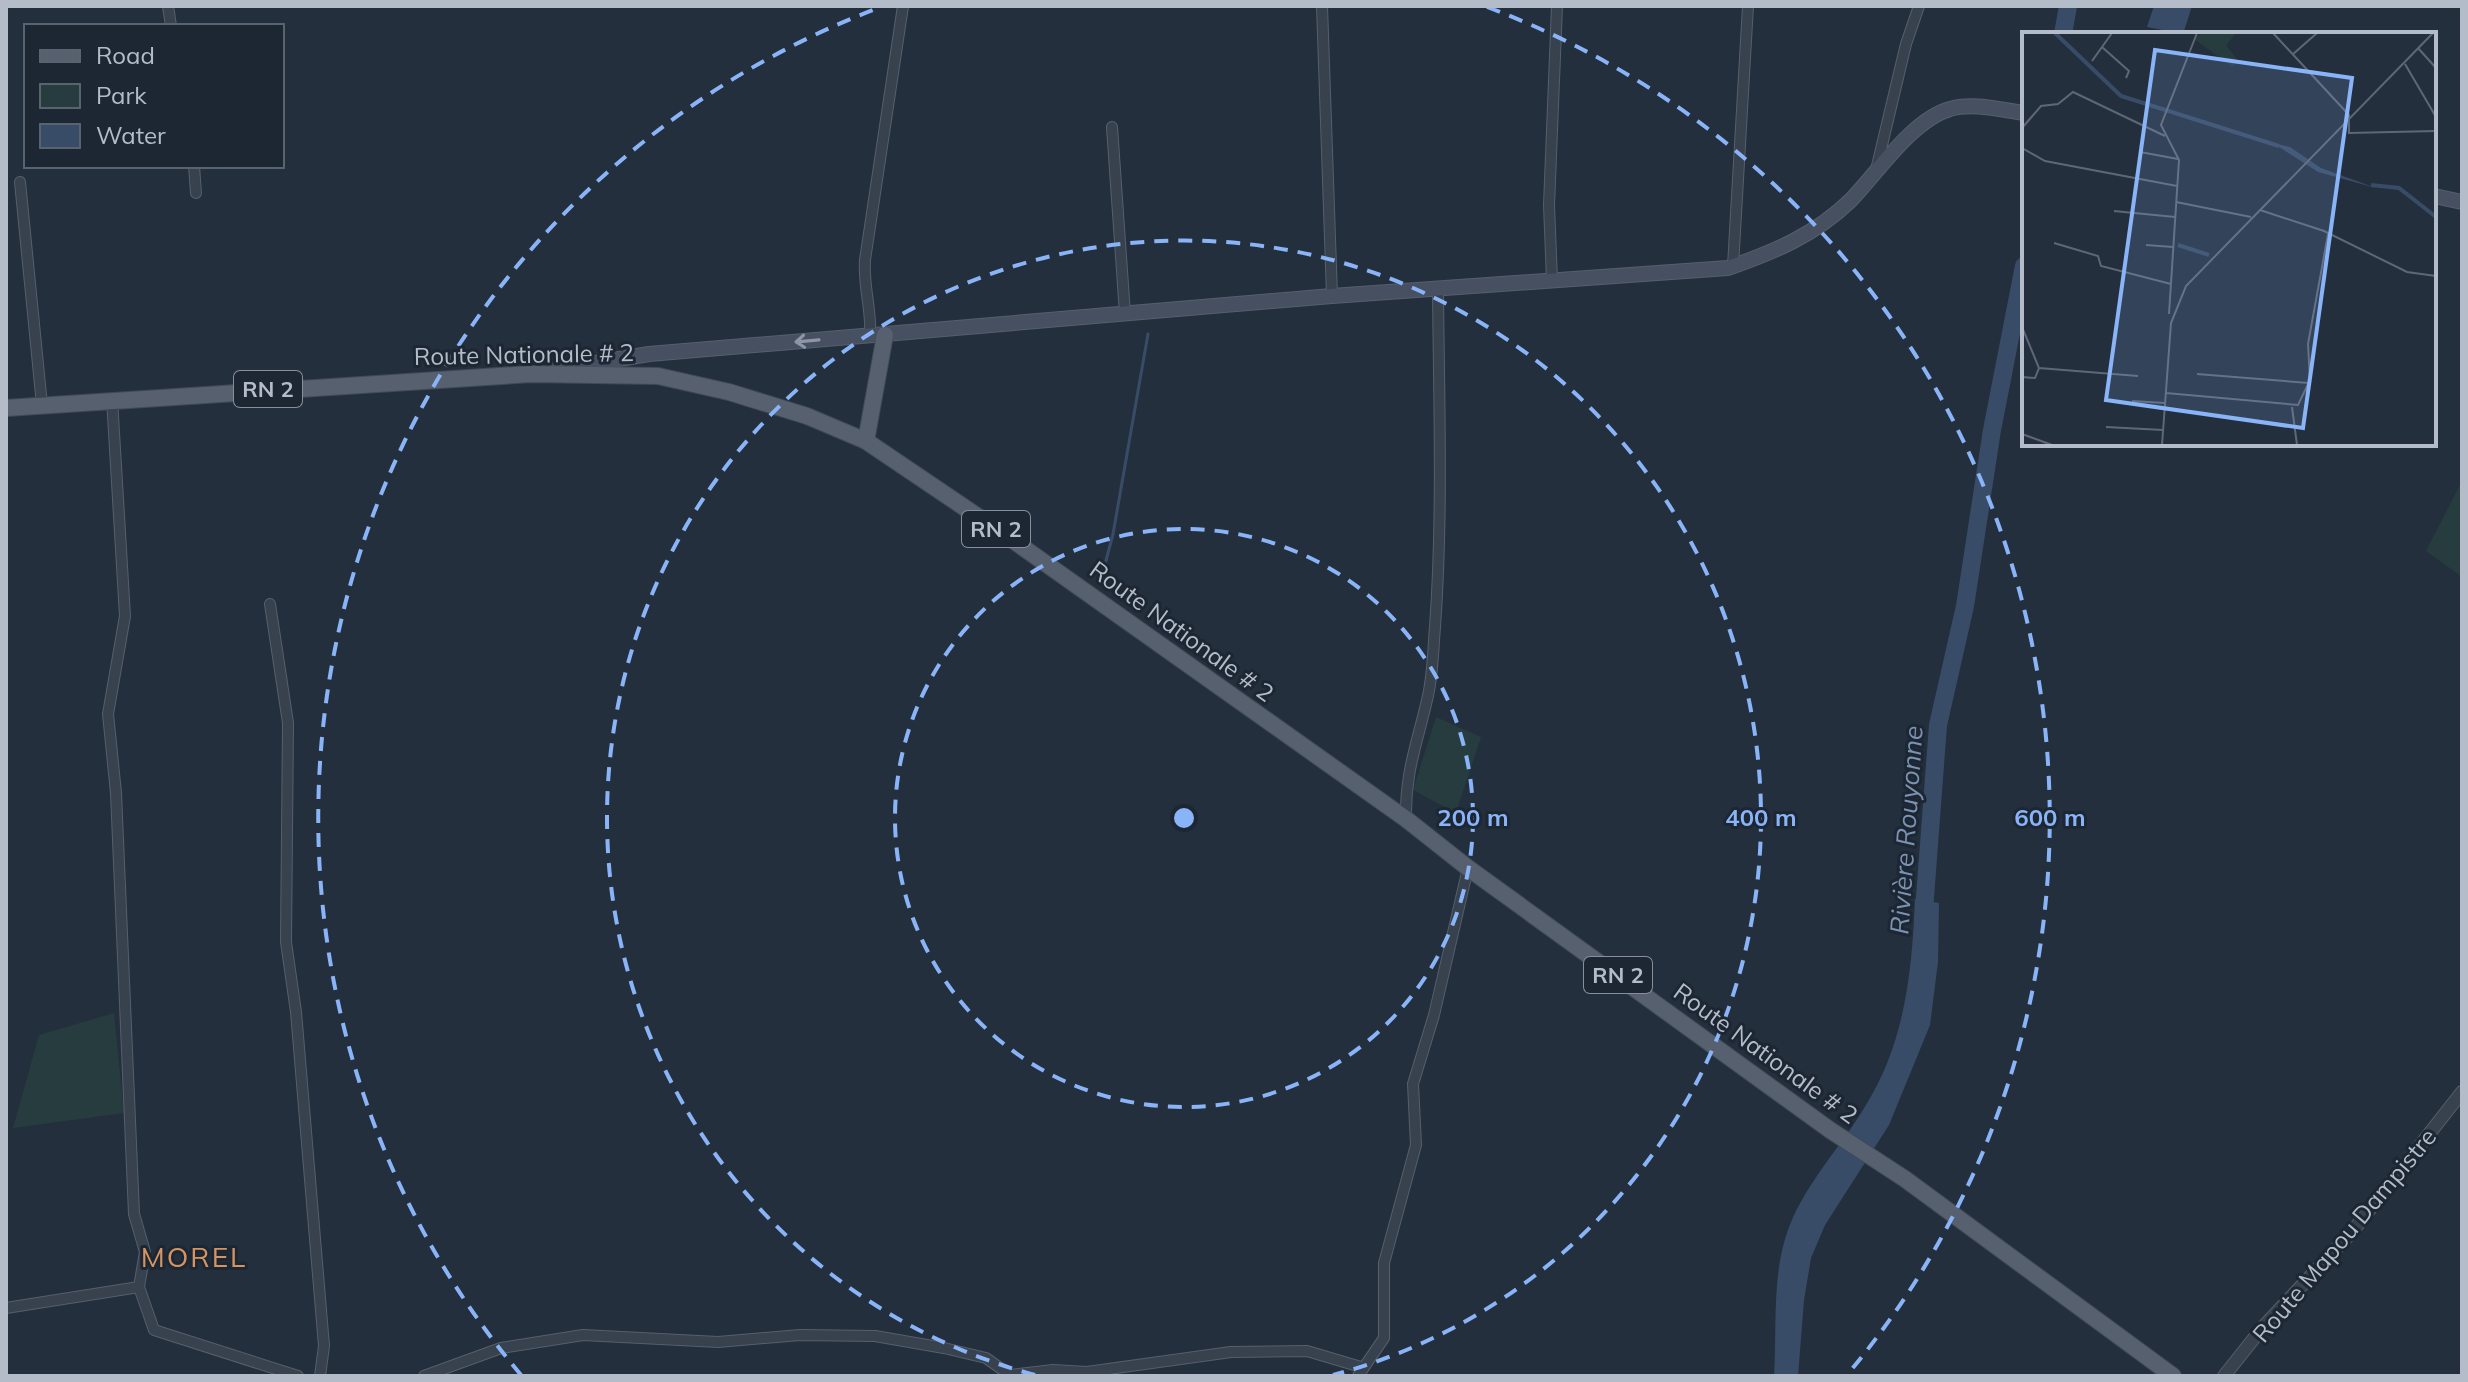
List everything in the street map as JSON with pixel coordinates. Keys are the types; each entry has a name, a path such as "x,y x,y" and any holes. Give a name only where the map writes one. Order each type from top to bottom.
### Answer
{"main road":[{"path":"531,374 649,354 1332,296 1438,291 1733,266 1773,253 1812,233 1850,200 1930,119 1951,108 2022,113"},
{"path":"2436,196 2462,202"},
{"path":"866,441 877,336"},
{"name":"Route Nationale # 2","path":"6,408 531,374 600,373 694,382 807,416 866,441 1026,550 1406,819 1468,868 1830,1130 1905,1179 2173,1376"}],"street":[{"path":"877,336 864,289 865,260 903,6"},
{"path":"1322,6 1332,296"},
{"path":"1552,280 1549,205 1557,6"},
{"path":"1733,266 1748,6"},
{"path":"1877,170 1906,44 1919,6"},
{"path":"1112,127 1125,314"},
{"path":"194,168 196,193"},
{"path":"20,182 42,405"},
{"path":"1406,819 1408,777 1414,740 1428,699 1435,628 1440,515 1438,291"},
{"path":"112,399 125,616 108,714 116,793 134,1214 145,1252 139,1287 154,1330 298,1376"},
{"path":"270,604 288,723 286,942 297,1026 324,1346 320,1376"},
{"path":"424,1376 501,1348 583,1335 718,1342 800,1335 875,1336 986,1358 1010,1375 1053,1370 1087,1372 1231,1352 1307,1351 1360,1372 1384,1338 1384,1263 1416,1145 1413,1084 1434,1015 1468,868"},
{"name":"Route Mapou Dampistre","path":"2224,1376 2263,1327 2352,1232 2462,1092"},
{"path":"6,1308 139,1287"}],"green space":[{"path":"2462,481 2462,577 2426,551"},
{"path":"1436,717 1481,737 1456,813 1413,790"},
{"path":"114,1013 124,1113 13,1128 39,1035"}],"water":[{"path":"2154,6 2192,6 2184,32 2147,27"},
{"path":"1915,899 1939,903 1938,962 1930,1025 1889,1125 1825,1225 1811,1258 1798,1376 1774,1376 1777,1287 1786,1236 1811,1184 1866,1105 1890,1056 1904,1006 1912,953"}],"waterway":[{"name":"Rivière Rouyonne","path":"2063,32 2068,6"},
{"name":"Rivière Rouyonne","path":"1923,924 1938,725 1965,606 1992,430 2022,276"},
{"path":"1103,572 1113,534 1148,334"}],"district":[{"name":"MOREL","path":"194,1256"}]}
